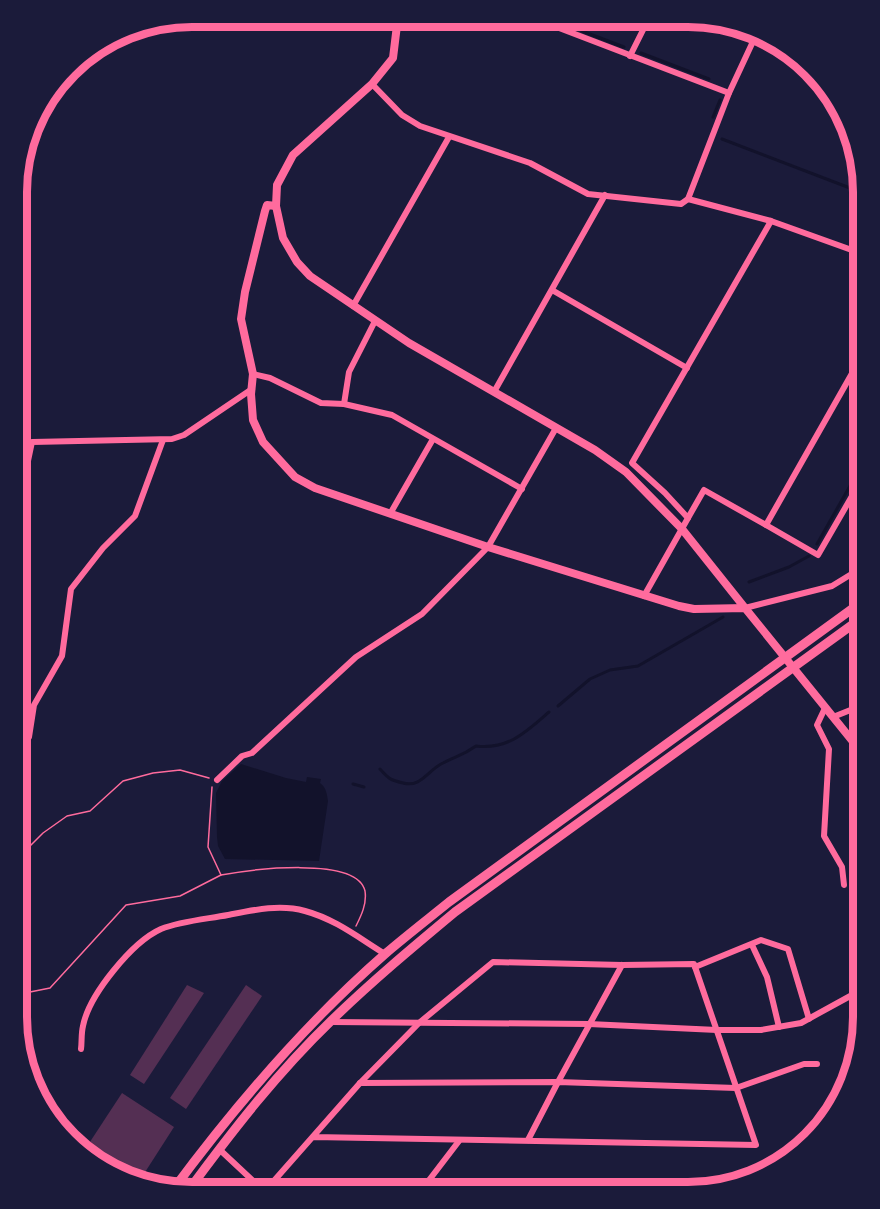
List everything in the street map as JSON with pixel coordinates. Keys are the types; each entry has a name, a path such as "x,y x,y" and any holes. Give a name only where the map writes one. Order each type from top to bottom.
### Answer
{"main road":[{"path":"179,1181 217,1131 272,1067 317,1018 386,954 449,902 853,608"},
{"path":"195,1182 275,1080 390,966 455,912 853,624"}],"street":[{"path":"397,27 393,58 372,84 293,155 277,185 276,207 283,238 297,262 310,276 375,321 595,450 626,472 682,529 853,742"},
{"path":"556,27 729,93"},
{"path":"630,56 644,27"},
{"path":"372,84 402,115 420,126 530,164 588,194 681,204 688,199 729,93 753,41"},
{"path":"353,306 449,136"},
{"path":"494,392 605,195"},
{"path":"688,199 771,221 853,250"},
{"path":"276,207 267,206 244,292 242,319 253,374 253,420 262,442 295,477 315,488 488,547 644,596 694,609 745,608 832,586 853,573"},
{"path":"688,518 633,464 771,221"},
{"path":"552,290 687,368"},
{"path":"344,404 349,372 375,321"},
{"path":"766,525 853,372"},
{"path":"253,374 270,378 314,401 344,404 392,415 522,489"},
{"path":"27,466 32,442 163,440 184,435 252,389"},
{"path":"217,780 242,756 252,753 356,657 422,614 488,547 556,428"},
{"path":"390,513 434,439"},
{"path":"27,739 34,705 62,656 71,589 104,548 135,516 163,440"},
{"path":"644,596 704,490 818,555 853,494"},
{"path":"825,708 817,725 829,749 824,836 842,867 844,885"},
{"path":"833,717 853,709"},
{"path":"849,737 853,736"},
{"path":"81,1049 83,1025 105,983 133,949 161,929 250,911 280,908 303,910 328,919 386,954"},
{"path":"695,967 761,940 788,949 809,1019"},
{"path":"752,945 767,977 779,1027"},
{"path":"273,1182 360,1083 419,1023 493,962 694,964 756,1145 313,1137"},
{"path":"528,1140 622,964"},
{"path":"331,1022 590,1024 761,1030 801,1023 853,995"},
{"path":"360,1083 558,1082 736,1088 804,1064 817,1064"},
{"path":"428,1182 459,1141"},
{"path":"219,1149 255,1182"}],"path":[{"path":"27,852 43,833 67,816 90,811 123,781 153,773 180,770 217,780 212,788 208,847 221,875"},
{"path":"27,993 50,988 126,905 180,896 221,875 252,869 332,869 345,873 361,884 364,891 364,910 353,933"}],"shaded area":[{"path":"241,764 306,782 307,777 321,779 320,783 327,793 328,801 319,861 225,859 218,846 216,793 222,781"}],"building":[{"path":"187,985 204,993 144,1084 130,1075"},
{"path":"246,985 262,996 186,1109 170,1098"},
{"path":"42,1085 49,1090 47,1094"},
{"path":"122,1093 174,1127 144,1174 110,1160 88,1145"}],"waterway":[{"path":"582,31 624,47"},
{"path":"641,53 709,79"},
{"path":"713,117 720,100"},
{"path":"722,139 853,189"},
{"path":"817,544 853,481"},
{"path":"749,582 789,567 809,556"},
{"path":"558,706 590,679 610,670 638,666 723,617"},
{"path":"380,769 392,780 415,783 438,766 476,746 498,745 516,738 549,712"},
{"path":"353,784 364,787"}]}
